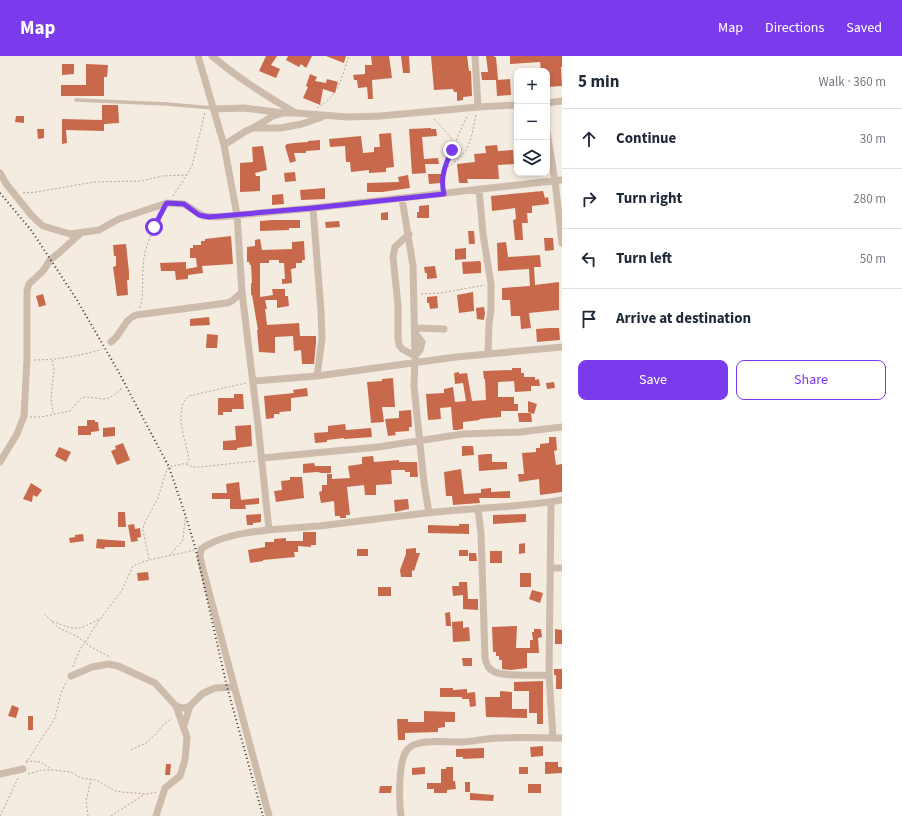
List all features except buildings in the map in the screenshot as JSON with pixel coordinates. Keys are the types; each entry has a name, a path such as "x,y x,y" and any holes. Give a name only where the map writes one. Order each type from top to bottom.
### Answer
{"street":[{"path":"198,56 210,108 224,145 237,214 242,292 269,530"},
{"path":"212,56 246,82 296,113"},
{"path":"474,56 475,107"},
{"path":"550,103 562,102"},
{"path":"210,108 244,108 324,116 380,116 475,107 514,105"},
{"path":"224,145 273,116 284,113"},
{"path":"253,128 280,128 302,124 324,116"},
{"path":"549,140 558,180 562,243"},
{"path":"0,173 6,185 32,216 43,226 70,234 99,230 119,219 166,204 184,204 203,216 218,217 444,194 558,180"},
{"path":"479,190 490,284 491,310 488,354"},
{"path":"402,198 413,266 415,331 414,386 424,483 429,513"},
{"path":"313,208 322,339 317,376"},
{"path":"0,462 17,434 24,416 27,360 27,290 29,284 43,271 50,260 81,233"},
{"path":"409,234 395,247 393,257 398,305 399,345 415,360"},
{"path":"111,342 118,336 128,319 139,314 227,303 232,301 242,292"},
{"path":"415,331 444,329"},
{"path":"253,381 317,376 415,360 562,348"},
{"path":"262,459 378,447 463,434 520,432 562,427"},
{"path":"269,816 202,566 200,558 201,549 217,541 269,530 562,500"},
{"path":"551,502 549,675 553,738"},
{"path":"478,508 481,533 485,658 488,666 492,671 500,674 549,675"},
{"path":"550,568 562,568"},
{"path":"71,676 92,667 109,664 118,666 127,669 155,684 178,709 187,736 183,768 180,776 164,788 156,816"},
{"path":"184,725 190,706 202,694 215,688 234,687"},
{"path":"178,709 190,706"},
{"path":"401,816 399,804 402,767 407,750 415,744 432,742 464,742 502,738 562,738"},
{"path":"0,774 24,772"}],"lane":[{"path":"76,100 210,108"}],"path":[{"path":"307,114 334,95 349,56"},
{"path":"444,194 442,184 444,170 459,130 475,107"},
{"path":"444,170 458,160 467,150 472,136 475,107"},
{"path":"139,314 142,299 143,264 146,246 166,204 188,175 210,108"},
{"path":"433,118 448,133 455,144"},
{"path":"12,192 37,192 94,182 142,181 162,176 188,175"},
{"path":"414,294 441,293 490,284"},
{"path":"27,360 52,359 89,353 102,349"},
{"path":"52,359 54,369 51,398 53,414"},
{"path":"185,464 189,460 183,438 182,408 186,399 199,393 253,381"},
{"path":"24,416 41,417 70,411 79,400 84,398 109,398 120,391 122,386"},
{"path":"149,560 143,530 144,524 158,498 166,469 185,464 193,467 200,467 262,459"},
{"path":"168,556 183,540 185,519"},
{"path":"44,614 59,628 78,636 91,647 113,659"},
{"path":"51,621 74,629 89,625 102,618"},
{"path":"131,750 146,743 178,709"},
{"path":"26,761 40,762 53,770"},
{"path":"24,772 53,770 71,772 81,778 91,780 115,791 130,794 152,793 164,788"},
{"path":"88,816 86,801 91,780"},
{"path":"111,816 145,794"}],"railway":[{"path":"0,193 31,230 77,300 117,369 169,467 196,550 227,687 263,816"}],"route":[{"path":"154,227 167,203 184,204 199,215 218,217 444,194 442,184 443,173 452,150"}]}
